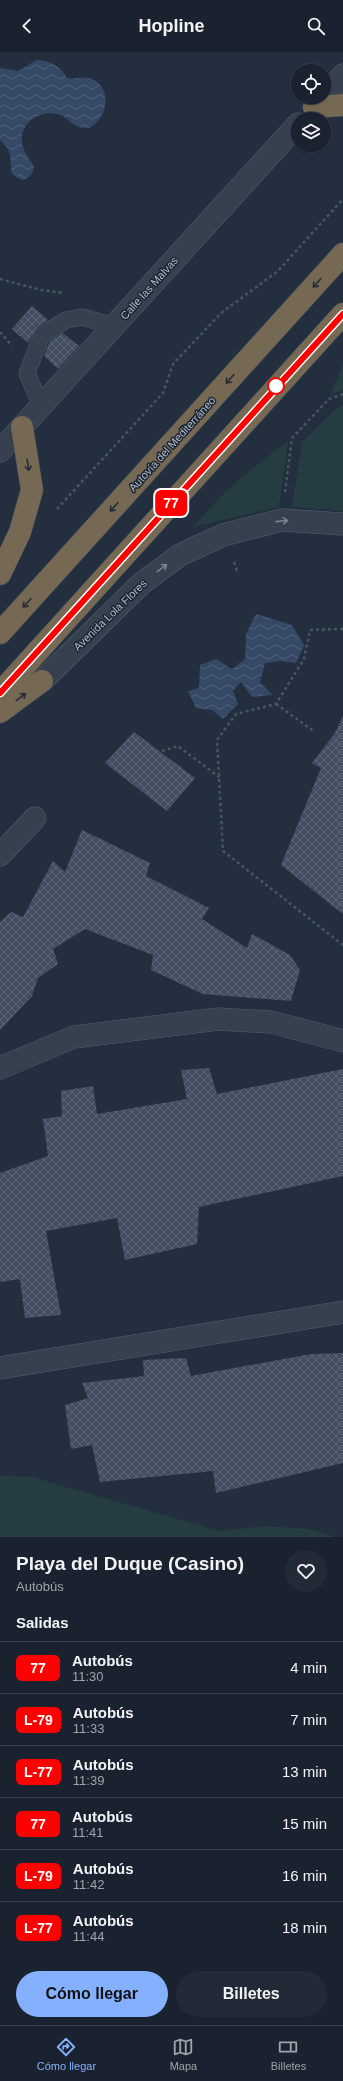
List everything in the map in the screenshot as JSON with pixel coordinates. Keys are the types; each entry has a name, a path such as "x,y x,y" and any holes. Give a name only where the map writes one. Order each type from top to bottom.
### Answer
{"highway":[{"path":"316,105 343,105"},
{"name":"Autovía del Mediterráneo","path":"0,633 343,254"},
{"path":"0,693 343,314"},
{"path":"0,574 20,532 32,490 22,427"},
{"path":"0,712 42,681"}],"street":[{"path":"316,105 343,75"},
{"name":"Calle las Malvas","path":"0,451 291,132"},
{"name":"Avenida Lola Flores","path":"42,681 136,588 180,555 223,535 282,520 343,524"},
{"path":"0,855 35,818"},
{"path":"0,1068 74,1037 218,1019 271,1022 343,1042"},
{"path":"0,1368 343,1312"}],"lane":[{"path":"41,406 27,374 42,335 66,320 82,317 114,326"}],"path":[{"path":"56,510 163,393 173,364 221,313 278,271 343,199"},
{"path":"0,279 41,290 68,294"},
{"path":"282,520 292,438 329,399 343,394"},
{"path":"343,629 310,630 304,659 276,704 236,714 217,740 223,852 343,945"},
{"path":"276,704 315,732"},
{"path":"162,751 178,746 219,778"}],"green space":[{"path":"343,364 343,390 330,395"},
{"path":"343,405 343,511 292,507 302,442 338,407"},
{"path":"288,442 279,507 193,527 237,482"},
{"path":"0,1476 32,1477 220,1531 266,1526 310,1529 336,1537 0,1537"}],"water":[{"path":"37,60 55,65 67,78 89,78 96,81 102,87 106,101 101,116 96,123 89,128 78,127 57,114 44,114 32,119 24,129 22,142 25,152 34,167 30,176 22,180 12,174 9,152 0,140 0,68 18,71"},
{"path":"256,614 292,625 304,645 296,663 280,661 265,663 260,683 273,695 252,697 241,682 233,691 238,704 223,719 212,710 196,708 188,691 199,688 200,665 216,659 232,669 245,659 246,634"}],"building":[{"path":"32,306 48,320 37,327 28,343 12,329"},
{"path":"63,333 79,346 58,369 44,356 50,341"},
{"path":"343,716 343,914 281,865 321,768 312,763 335,733"},
{"path":"134,732 195,778 167,811 105,763"},
{"path":"82,830 150,863 146,876 209,908 202,919 247,948 252,934 290,955 300,970 291,1001 203,994 151,970 153,955 85,929 53,949 58,964 38,978 32,996 0,1030 0,922 11,912 23,917 53,861 65,872"},
{"path":"209,1068 217,1094 343,1069 343,1176 199,1207 197,1244 125,1260 117,1218 46,1231 61,1315 25,1318 20,1279 0,1282 0,1173 48,1156 43,1119 62,1116 61,1091 93,1086 97,1114 187,1099 181,1070"},
{"path":"343,1353 343,1463 216,1493 213,1471 100,1482 92,1445 71,1449 65,1405 88,1398 82,1383 144,1376 143,1360 186,1358 191,1376 311,1354"}],"bus line":[{"name":"77","path":"0,693 273,389 343,314"}]}
